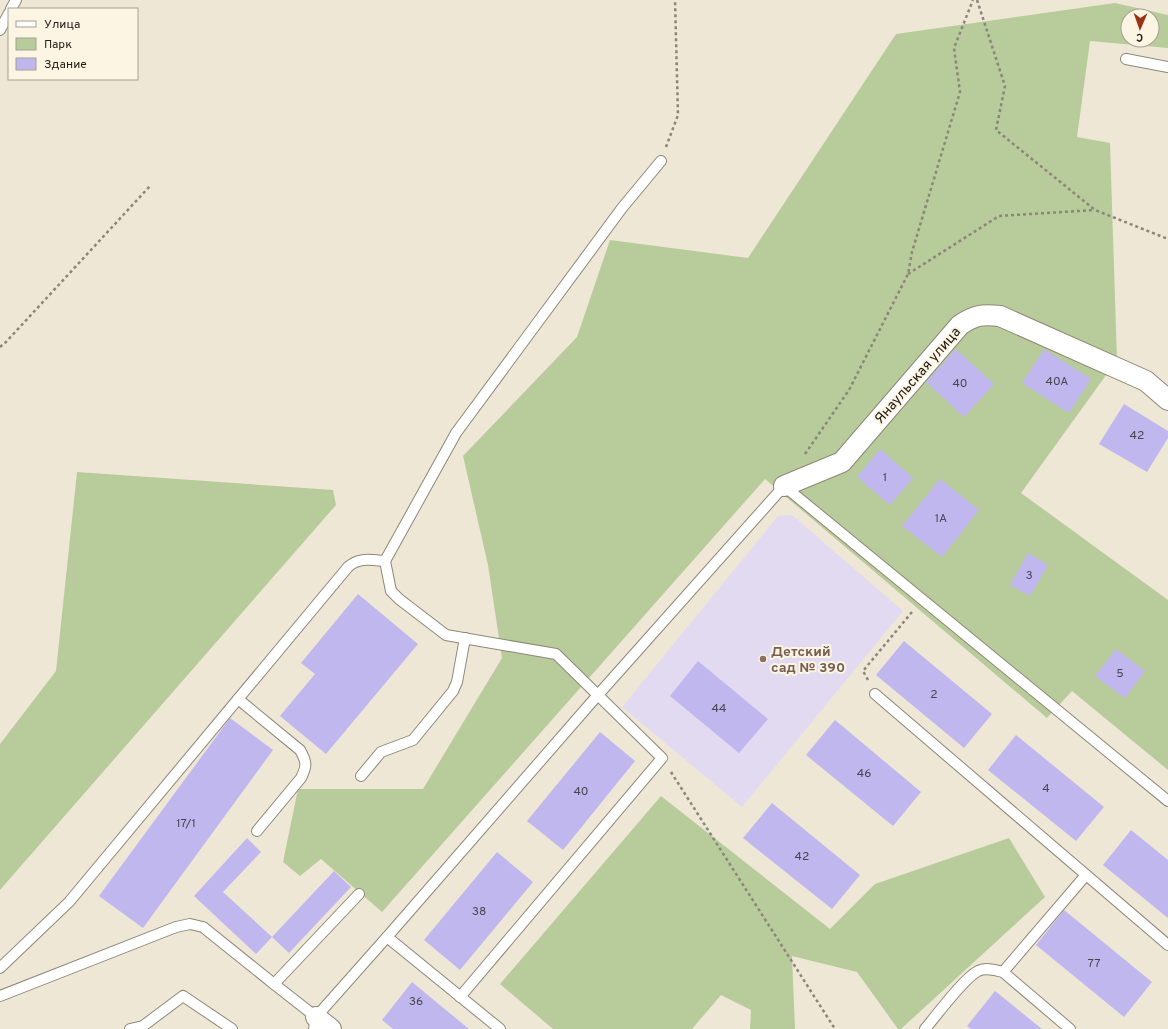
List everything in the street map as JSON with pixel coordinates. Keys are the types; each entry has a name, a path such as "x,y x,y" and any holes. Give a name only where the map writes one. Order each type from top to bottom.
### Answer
{"street":[{"name":"Янаульская улица","path":"784,486 842,462 960,325 970,318 984,314 1000,316 1146,382 1168,400"}],"lane":[{"path":"0,30 8,15"},
{"path":"1126,59 1168,67"},
{"path":"460,997 662,758 597,696 556,654 446,635 399,599 391,590 385,561 456,432 622,208 661,161"},
{"path":"0,996 176,927 190,924 203,927 274,984 320,1025 387,938 597,696 784,486 1168,802"},
{"path":"0,968 69,902 348,567 353,562 360,560 385,561"},
{"path":"361,776 381,752 413,740 453,691 457,682 465,638"},
{"path":"875,694 1168,944"},
{"path":"238,699 300,750 305,759 306,769 301,778 257,831"},
{"path":"1003,972 1086,875"},
{"path":"274,984 360,894"},
{"path":"387,938 500,1029"},
{"path":"929,1027 969,977 979,970 990,969 1003,972 1070,1029"},
{"path":"130,1029 143,1026 183,996 232,1029"}],"path":[{"path":"661,161 678,115 675,0"},
{"path":"784,486 849,390 908,274 912,252 960,92 954,48 973,0"},
{"path":"977,0 1005,86 996,130 1095,210 1168,239"},
{"path":"0,346 6,342 150,186"},
{"path":"908,274 999,216 1095,210"},
{"path":"875,694 863,671 922,599"},
{"path":"662,758 835,1029"}],"shaded area":[{"name":"Детский сад № 390","path":"792,515 903,611 742,807 622,707 778,516"}],"green space":[{"path":"1115,3 1137,8 1120,8 1120,44 1090,41 1077,137 1110,143 1117,360 1021,493 1168,600 1168,770 1072,691 1047,718 765,479 382,912 321,859 300,876 283,862 298,789 423,789 502,658 488,565 463,456 577,337 610,240 748,258 896,34"},
{"path":"1160,13 1168,15 1168,48 1160,47"},
{"path":"77,472 333,490 336,505 0,890 0,744 56,671"},
{"path":"661,796 830,929 875,884 1009,838 1045,897 901,1029 898,1029 857,972 792,956 795,1029 750,1029 751,1010 721,995 692,1029 553,1029 500,984"}],"building":[{"path":"956,349 994,384 964,417 926,382"},
{"path":"1044,349 1091,379 1069,413 1022,383"},
{"path":"1124,404 1168,431 1168,438 1147,472 1099,444"},
{"path":"880,449 913,478 890,505 857,477"},
{"path":"940,479 979,510 942,557 902,526"},
{"path":"1028,553 1048,565 1030,596 1010,585"},
{"path":"358,594 418,644 326,754 280,716 315,674 301,663"},
{"path":"904,641 992,714 964,748 876,675"},
{"path":"1116,649 1145,671 1125,698 1095,676"},
{"path":"698,661 768,719 739,753 670,696"},
{"path":"230,718 273,750 143,928 99,896"},
{"path":"835,720 921,792 893,826 806,755"},
{"path":"600,732 635,761 563,850 527,821"},
{"path":"1016,735 1104,807 1076,841 988,770"},
{"path":"772,803 860,875 832,909 743,838"},
{"path":"1131,830 1168,860 1168,918 1103,865"},
{"path":"247,838 261,852 223,892 272,937 256,954 194,896"},
{"path":"497,852 533,882 460,970 424,940"},
{"path":"334,871 351,887 289,953 272,937"},
{"path":"1064,910 1152,982 1124,1017 1036,945"},
{"path":"412,982 469,1029 393,1029 382,1020"},
{"path":"995,991 1042,1029 971,1029 967,1026"}],"place":[{"name":"Детский сад № 390","path":"763,659"}]}
